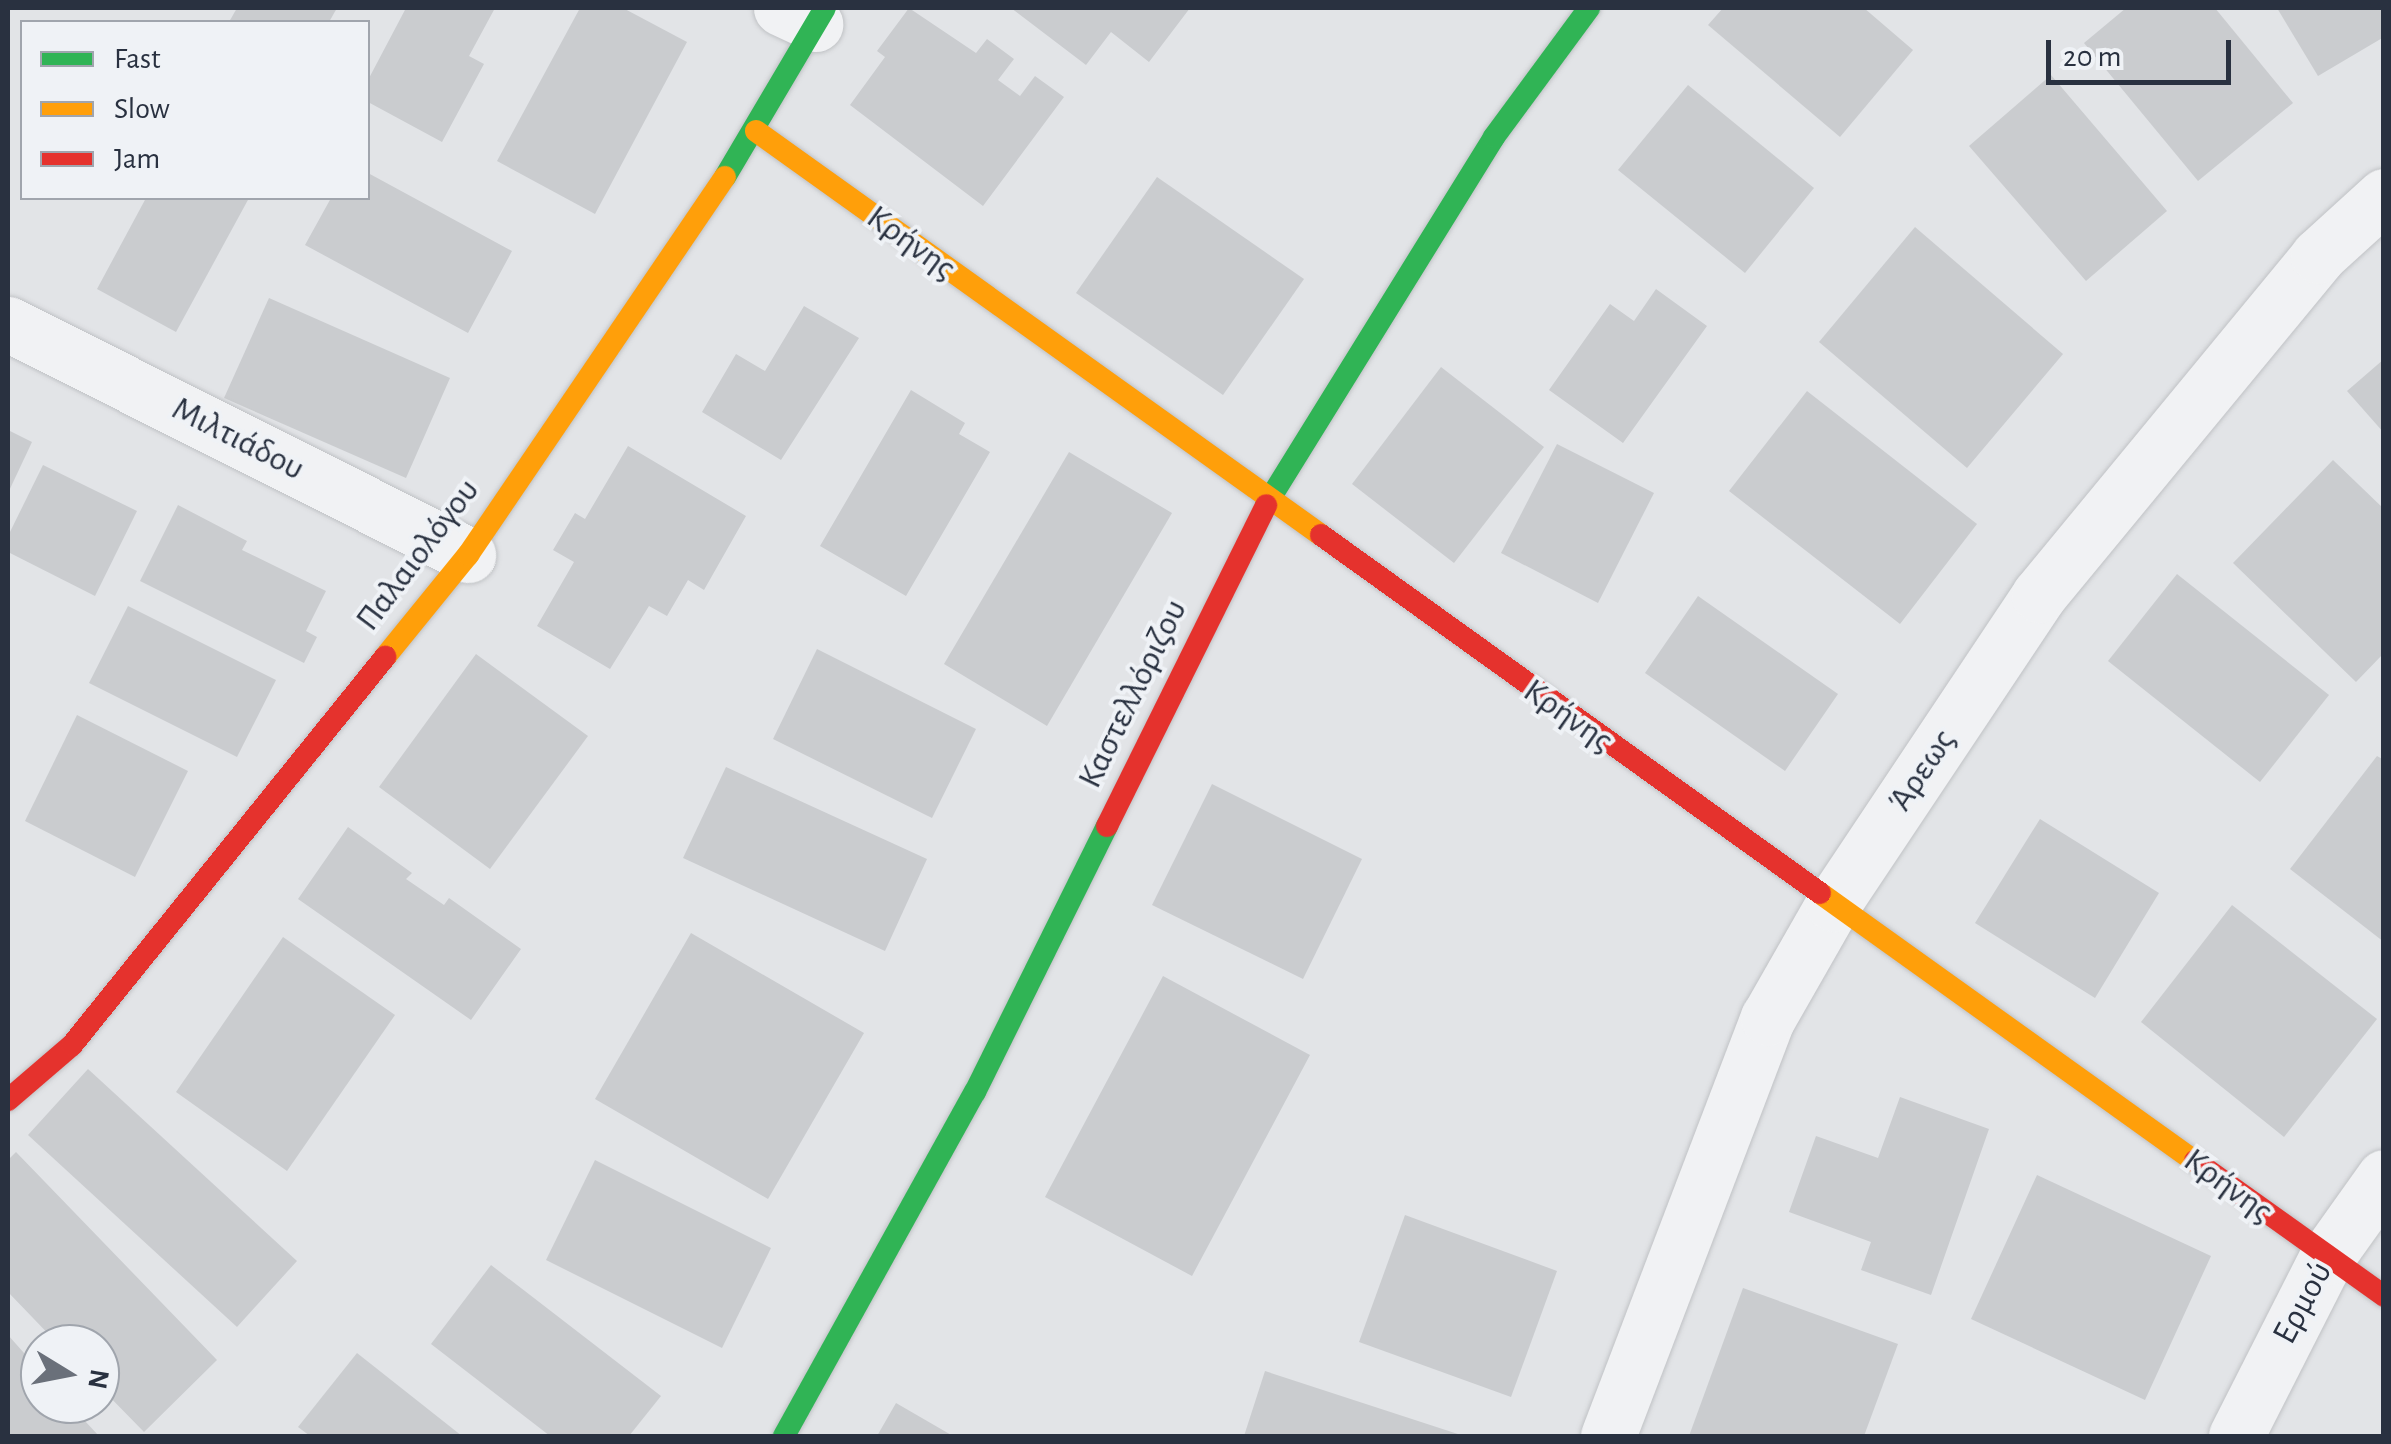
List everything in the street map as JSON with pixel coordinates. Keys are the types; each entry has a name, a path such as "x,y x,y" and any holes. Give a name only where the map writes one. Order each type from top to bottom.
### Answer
{"street":[{"name":"Καστελλόριζου","path":"784,1436 975,1092 1267,502 1494,138 1588,8"},
{"name":"Παλαιολόγου","path":"8,1100 72,1045 468,555 756,131 807,13"},
{"name":"Κρήνης","path":"756,131 1267,502 2384,1296"},
{"name":"Άρεως","path":"1608,1436 1768,1018 1833,904 2040,595 2318,256 2384,196"},
{"name":"Μιλτιάδου","path":"8,324 468,555"},
{"name":"Ερμού","path":"2236,1436 2327,1256 2384,1177"}],"building":[{"path":"237,8 337,8 330,20 230,20"},
{"path":"406,8 495,8 469,56 484,64 442,142 370,103 370,76"},
{"path":"580,8 623,8 687,42 595,214 497,161"},
{"path":"909,8 976,53 987,39 1014,59 998,80 1020,96 1035,76 1064,97 983,206 850,105 885,57 877,51"},
{"path":"1011,8 1190,8 1149,62 1111,32 1086,65"},
{"path":"1723,8 1864,8 1913,50 1840,137 1708,25"},
{"path":"2126,8 2215,8 2293,103 2198,181 2084,43"},
{"path":"2277,8 2384,8 2384,37 2318,76"},
{"path":"2051,75 2167,211 2086,281 1969,146"},
{"path":"1688,85 1814,188 1745,273 1618,170"},
{"path":"370,174 512,251 468,333 305,245 330,200 370,200"},
{"path":"1157,177 1304,279 1223,395 1076,293"},
{"path":"145,200 248,200 176,332 97,289"},
{"path":"1915,227 2063,354 1967,468 1819,342"},
{"path":"1656,289 1707,326 1623,443 1549,390 1610,304 1634,321"},
{"path":"269,298 450,378 406,478 224,398"},
{"path":"804,306 859,338 781,460 702,412 736,354 765,371"},
{"path":"2384,359 2384,433 2347,391"},
{"path":"1441,367 1544,447 1454,563 1352,484"},
{"path":"911,390 965,423 959,434 990,452 906,596 820,546"},
{"path":"1807,391 1977,524 1900,624 1729,491"},
{"path":"8,430 32,442 8,493"},
{"path":"1557,444 1654,493 1598,603 1501,553"},
{"path":"628,446 746,516 704,590 688,580 667,616 649,606 610,669 537,626 574,562 553,550 575,513 585,519"},
{"path":"1069,452 1172,513 1047,726 944,664"},
{"path":"2333,460 2384,509 2384,653 2356,682 2233,563"},
{"path":"43,465 137,511 95,596 8,552 8,536"},
{"path":"178,505 247,541 242,550 326,591 306,631 317,637 304,663 140,581"},
{"path":"2177,574 2329,695 2260,782 2108,661"},
{"path":"1698,596 1838,694 1785,771 1645,673"},
{"path":"128,606 276,680 237,757 89,683"},
{"path":"817,649 976,729 932,818 773,739"},
{"path":"476,654 588,736 490,869 379,787"},
{"path":"77,715 188,771 135,877 25,821"},
{"path":"2377,756 2384,760 2384,942 2290,869"},
{"path":"726,767 927,859 885,951 683,858"},
{"path":"1212,784 1362,859 1303,979 1152,905"},
{"path":"2040,819 2159,893 2095,998 1975,923"},
{"path":"348,827 412,873 406,879 444,905 449,898 521,949 471,1020 298,899"},
{"path":"2232,905 2377,1019 2284,1137 2141,1022"},
{"path":"691,933 864,1033 768,1199 595,1099"},
{"path":"283,937 395,1015 287,1171 176,1092"},
{"path":"1163,976 1310,1055 1192,1276 1045,1197"},
{"path":"88,1069 297,1261 237,1327 28,1135"},
{"path":"1900,1097 1989,1129 1931,1295 1861,1270 1871,1242 1789,1212 1816,1136 1878,1158"},
{"path":"16,1152 217,1360 144,1432 120,1407 120,1324 39,1324 8,1292 8,1160"},
{"path":"595,1160 771,1248 722,1348 546,1260"},
{"path":"2037,1175 2211,1256 2145,1400 1971,1319"},
{"path":"1405,1215 1557,1271 1511,1397 1359,1342"},
{"path":"491,1265 661,1396 629,1436 550,1436 431,1344"},
{"path":"1743,1288 1898,1344 1864,1436 1689,1436"},
{"path":"8,1335 20,1348 20,1424 88,1424 99,1436 8,1436"},
{"path":"357,1353 462,1436 310,1436 298,1427"},
{"path":"1265,1371 1464,1436 1244,1436"},
{"path":"896,1403 953,1436 877,1436"}],"traffic: fast":[{"path":"725,177 825,8"},
{"path":"1266,505 1494,137 1589,8"},
{"path":"784,1436 975,1092 1107,826"}],"traffic: slow":[{"path":"756,131 1321,535"},
{"path":"385,657 468,555 725,177"},
{"path":"1820,893 2195,1161"}],"traffic: jam":[{"path":"1107,826 1266,505"},
{"path":"1321,535 1820,893"},
{"path":"8,1100 72,1045 385,657"},
{"path":"2195,1161 2384,1296"}]}
